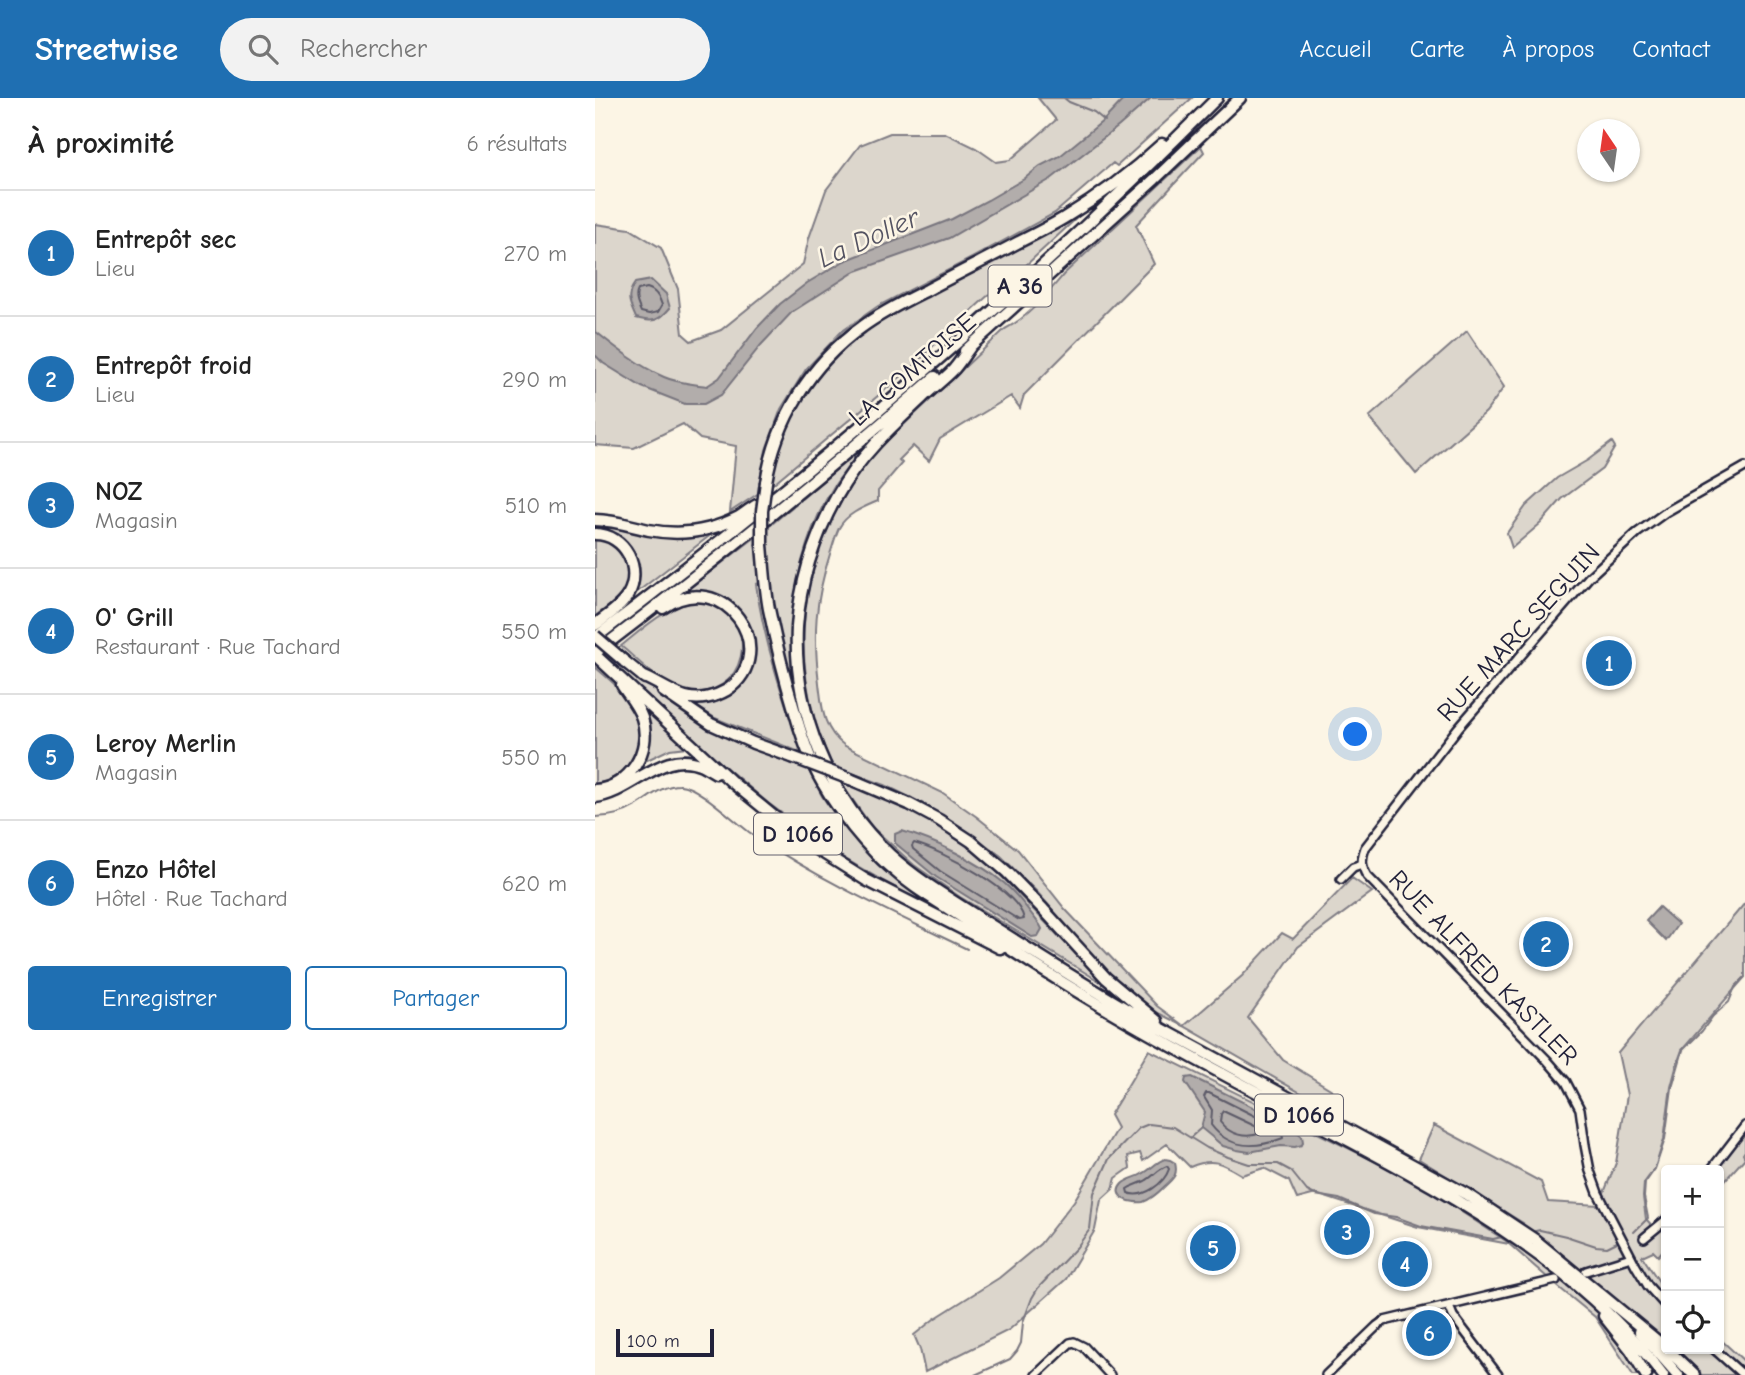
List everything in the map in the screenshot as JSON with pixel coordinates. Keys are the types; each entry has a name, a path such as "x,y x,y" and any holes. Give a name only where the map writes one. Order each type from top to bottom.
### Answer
{"highway":[{"name":"LA COMTOISE","path":"595,637 777,496 954,345 1062,247 1217,98"},
{"name":"LA COMTOISE","path":"595,654 785,504 970,347 1240,98"},
{"path":"1024,959 914,886 883,860 841,813 820,779 801,735 779,658 768,605 762,545 762,511 769,465 776,442 799,393 834,351 861,327 892,308 1064,219 1136,168 1166,140 1181,134"},
{"path":"970,347 956,367 897,422 854,470 822,525 807,570 797,627 797,661 810,725 822,760 839,790 862,825 890,855 919,879 1010,937 1109,999 1177,1036"},
{"path":"595,520 619,522 675,534 699,531 741,516 755,505 777,496"},
{"path":"595,534 605,534 618,542 627,551 633,565 630,592 623,603 595,625"},
{"path":"642,676 684,697 707,698 733,685 743,671 749,653 743,624 731,608 714,599 686,598 670,604 656,614 645,615"},
{"name":"D 1066","path":"595,637 679,704 711,724 909,804 971,841 1007,872 1106,978 1177,1036 1467,1194 1535,1240 1603,1294 1678,1375"},
{"name":"D 1066","path":"595,654 733,783 820,851 866,880 1024,959 1171,1047 1475,1210 1551,1265 1600,1307 1623,1328 1663,1375"},
{"path":"595,790 613,786 628,775 638,762 644,744 645,733 637,707 613,672"},
{"path":"595,797 615,793 663,765 683,760 700,764 733,783"},
{"path":"1603,1294 1661,1343"},
{"path":"1600,1307 1646,1375"},
{"path":"1673,1354 1693,1375"}],"street":[{"name":"RUE MARC SEGUIN","path":"1362,864 1365,848 1458,728 1589,576 1637,533 1666,512 1745,467"},
{"path":"1341,879 1353,867 1362,864"},
{"name":"RUE ALFRED KASTLER","path":"1362,864 1367,876 1566,1082 1580,1109 1590,1171 1598,1192 1631,1257 1648,1286 1661,1300"},
{"path":"1715,1165 1745,1126"},
{"path":"1644,1238 1661,1224"},
{"path":"1586,1271 1631,1257"},
{"path":"1326,1375 1384,1321 1556,1280"},
{"path":"1450,1306 1453,1315 1498,1375"},
{"path":"1036,1375 1074,1342 1084,1348 1110,1375"},
{"path":"1720,1354 1743,1372"}],"shaded area":[{"path":"1038,98 1192,98 1117,166 1113,163 1055,213 878,306 841,332 806,369 781,409 766,450 759,493 730,512 736,446 700,439 683,424 634,448 595,445 595,224 630,229 661,248 678,289 683,334 691,341 721,330 803,264 826,190 860,145 890,133 945,133 976,148 996,162 1010,160 1056,120"},
{"path":"1201,146 1204,152 1136,225 1154,264 1024,395 1020,408 1011,396 940,439 929,461 913,446 899,460 902,463 878,491 878,501 842,523 821,587 816,633 823,710 828,726 838,740 845,746 943,793 1018,850 1065,909 1157,1006 1184,1026 1156,1012 1115,979 1037,892 1001,856 978,839 926,805 885,785 832,766 815,721 807,684 804,647 805,612 821,545 835,513 876,451 1005,329 1030,312 1064,274"},
{"path":"1079,213 1080,215 996,293 993,291 916,364 769,487 775,461 793,411 807,388 847,345 922,298 1011,254"},
{"path":"1467,331 1504,387 1486,412 1416,474 1369,417"},
{"path":"1612,442 1615,447 1602,469 1562,499 1541,523 1512,548 1507,533 1526,506 1557,478"},
{"path":"863,447 824,503 802,560 793,621 794,660 801,716 777,624 769,576 766,529"},
{"path":"595,523 652,535 683,538 717,530 631,597 640,576 637,558 627,543 612,533 595,529"},
{"path":"757,536 760,583 756,584 764,627 781,691 802,753 715,718 687,700 716,699 733,691 750,667 753,652 748,623 729,601 712,594 682,594"},
{"path":"595,537 617,545 625,557 628,577 621,595 595,616"},
{"path":"701,601 722,609 735,622 741,639 741,656 734,672 722,685 705,692 674,687 621,646 668,611"},
{"path":"618,661 684,713 807,767 822,796 842,825 878,865 931,907 837,854 768,803 703,748 613,664"},
{"path":"595,667 629,701 638,719 639,732 634,756 627,766 608,781 595,784"},
{"path":"640,702 687,747 670,749 645,761 649,731"},
{"path":"838,779 906,807 946,829 985,859 1104,984 960,897 914,865 872,827"},
{"path":"1352,878 1372,892 1298,947 1248,1018 1283,1060 1332,1090 1327,1108 1184,1026 1242,976 1282,933 1293,939"},
{"path":"1745,903 1745,977 1682,1050 1671,1087 1664,1139 1655,1168 1644,1183 1646,1219 1657,1231 1661,1227 1661,1253 1658,1256 1653,1251 1642,1256 1661,1284 1661,1354 1724,1354 1724,1343 1745,1362 1745,1375 1633,1375 1595,1317 1509,1244 1418,1227 1316,1194 1297,1199 1289,1181 1264,1168 1242,1175 1229,1167 1211,1162 1190,1167 1167,1144 1143,1161 1140,1153 1128,1156 1130,1168 1116,1178 1113,1189 1101,1200 1095,1230 1066,1279 1009,1330 925,1372 914,1335 934,1319 999,1278 1040,1244 1074,1201 1117,1128 1110,1115 1149,1050 1411,1179 1509,1243 1523,1223 1419,1159 1434,1125 1541,1182 1548,1202 1599,1205 1616,1163 1627,1095 1618,1053"},
{"path":"1745,1131 1745,1158 1724,1181 1724,1165 1719,1165"}],"water":[{"name":"La Doller","path":"1125,98 1151,98 1051,179 949,238 856,271 792,312 761,345 721,395 704,404 685,404 642,387 603,363 595,355 595,331 655,373 674,381 707,386 719,378 757,328 780,304 807,283 844,261 952,219 988,200 1060,156 1104,120"},
{"path":"651,280 666,294 670,308 655,320 636,318 630,304 630,292 635,283"},
{"path":"902,831 956,852 1004,883 1040,925 1042,929 1038,936 1032,937 936,877 895,843 895,834"},
{"path":"1659,907 1678,924 1666,941 1646,921"},
{"path":"1192,1077 1296,1131 1302,1136 1302,1145 1249,1152 1223,1146 1201,1128 1205,1112 1185,1082 1186,1078"},
{"path":"1165,1159 1175,1163 1176,1173 1155,1195 1143,1202 1128,1201 1120,1196 1119,1189 1124,1182"}],"waterway":[{"path":"1064,98 1094,112 1105,121"},
{"path":"595,817 626,811 667,787 686,786 705,797 749,832 801,865 855,895 967,949"},
{"path":"1634,1232 1648,1218 1644,1197 1645,1183 1655,1169 1665,1139 1672,1088 1683,1050 1729,1002 1735,987 1745,977"},
{"path":"975,1375 1010,1359 1017,1351 1021,1343 1023,1322 1032,1298 1090,1229 1094,1193 1109,1159 1139,1128 1149,1124 1173,1127 1207,1148 1249,1164 1278,1164 1291,1171 1307,1191 1339,1199 1374,1214 1493,1239 1502,1237"},
{"path":"1191,1137 1201,1128"},
{"path":"1531,1232 1540,1230 1596,1246 1607,1247 1617,1242"}],"place":[{"name":"Entrepôt sec","path":"1609,663"},
{"name":"Entrepôt froid","path":"1546,944"},
{"name":"NOZ","path":"1347,1232"},
{"name":"Leroy Merlin","path":"1213,1248"},
{"name":"O' Grill","path":"1405,1264"},
{"name":"Enzo Hôtel","path":"1429,1333"}]}
